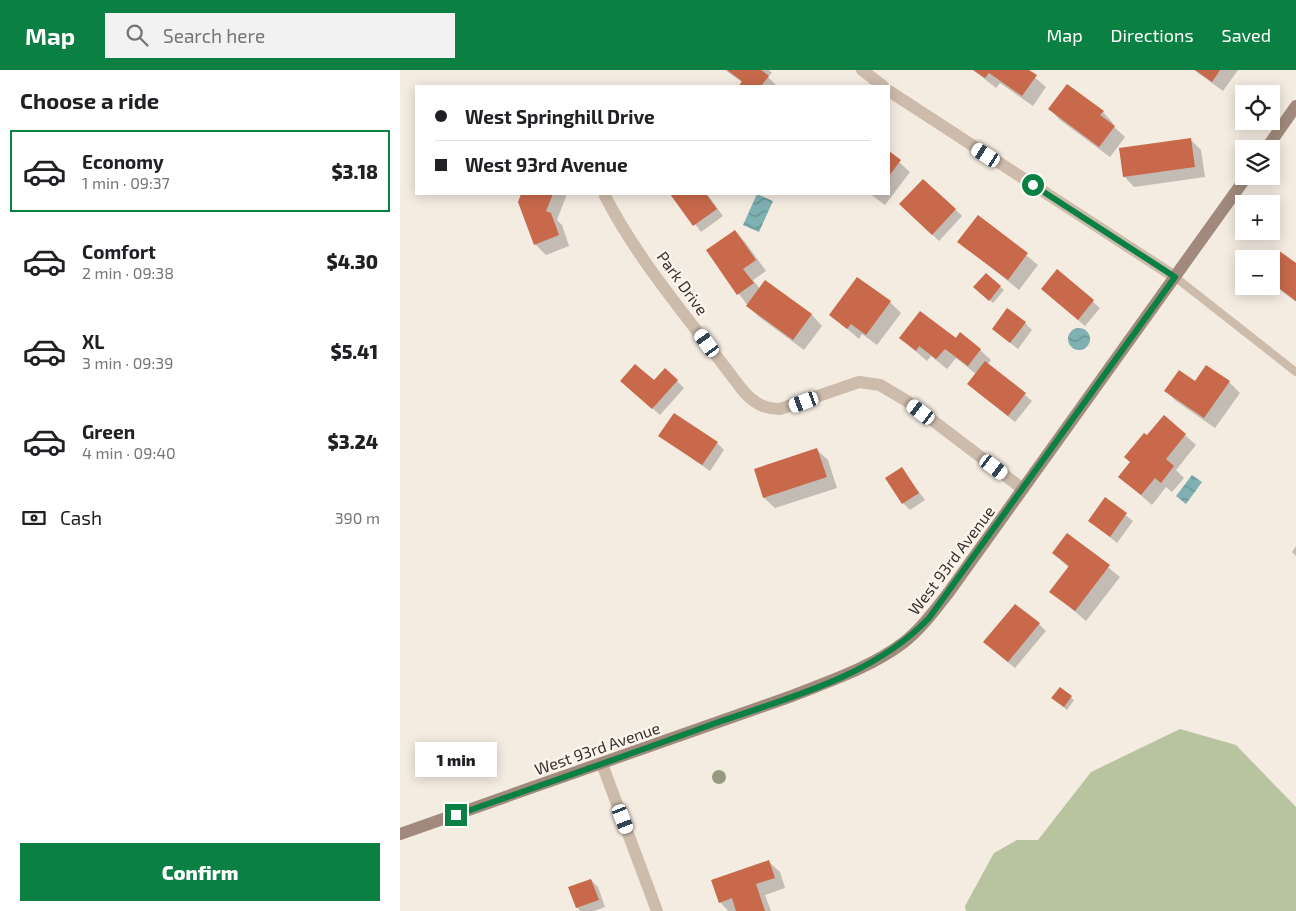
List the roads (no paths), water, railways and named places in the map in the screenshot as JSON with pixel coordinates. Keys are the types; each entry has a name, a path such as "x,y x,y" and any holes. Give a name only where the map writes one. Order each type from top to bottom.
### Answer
{"street":[{"path":"862,70 882,85"},
{"path":"890,91 1175,277"},
{"path":"1272,140 1296,106"},
{"name":"West 93rd Avenue","path":"400,834 792,696 849,673 887,654 904,643 929,618 1024,489 1240,185"},
{"name":"Park Drive","path":"605,196 618,222 740,387 754,402 772,409 780,408 859,382 880,385 907,401 1024,489"},
{"path":"602,764 657,911"}],"lane":[{"path":"1175,277 1296,372"}],"water":[{"path":"757,195 773,201 759,232 743,225"},
{"path":"1079,328 1087,331 1090,339 1087,347 1079,350 1071,347 1068,339 1071,331"},
{"path":"1192,475 1202,482 1186,504 1176,496"}]}
